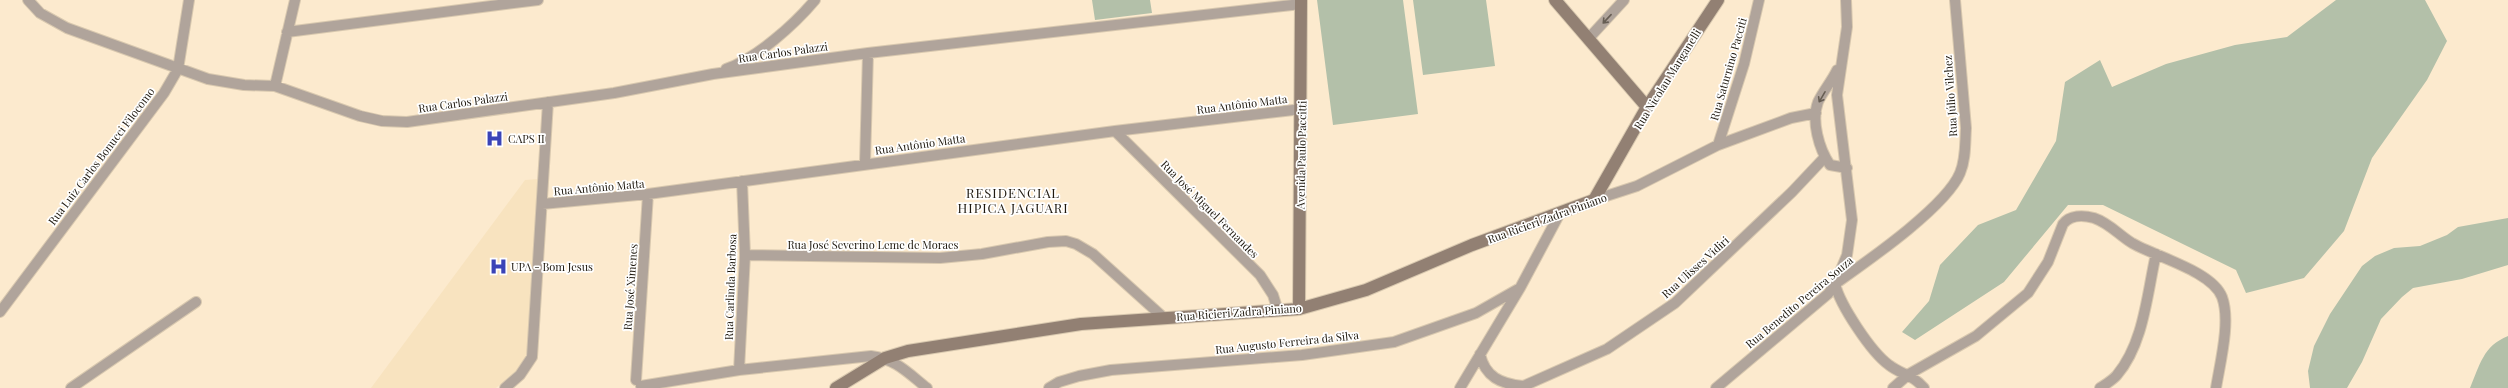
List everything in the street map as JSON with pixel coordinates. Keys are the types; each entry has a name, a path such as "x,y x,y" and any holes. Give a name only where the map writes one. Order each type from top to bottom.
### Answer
{"street":[{"name":"Rua Carlos Palazzi","path":"28,0 40,13 67,28 208,79 230,83 275,86 353,114 382,121 407,122 614,93 713,74 868,53 1301,2"},
{"name":"Rua Luiz Carlos Bonucci Filocomo","path":"0,312 164,93 178,69 190,0"},
{"path":"275,86 295,0"},
{"path":"287,32 538,0"},
{"path":"713,74 734,66 776,38 815,0"},
{"path":"1555,0 1647,107"},
{"path":"1589,38 1624,0"},
{"name":"Rua Nicolau Manganelli","path":"1594,200 1647,107 1718,0"},
{"name":"Rua Saturnino Pacciti","path":"1718,145 1744,64 1759,0"},
{"path":"1846,0 1847,27 1837,95 1847,168 1852,220 1846,255 1835,284 1846,311 1880,356 1888,364 1909,374 1924,388"},
{"name":"Rua Júlio Vilchez","path":"1951,187 1959,174 1965,149 1956,0"},
{"name":"Avenida Paulo Paccitti","path":"1299,309 1302,109 1301,2"},
{"path":"866,164 868,53"},
{"path":"1841,63 1831,83 1820,99 1816,113 1820,146 1825,157 1835,167 1847,168"},
{"path":"1831,83 1837,95"},
{"path":"505,388 520,375 532,357 548,102"},
{"name":"Rua Antônio Matta","path":"542,204 648,194 1115,130 1302,109"},
{"name":"Rua Ricieri Zadra Piniano","path":"836,388 885,358 908,351 1081,324 1299,309 1366,290 1472,245 1594,200 1637,186 1718,145 1791,118 1816,113"},
{"name":"Rua José Miguel Fernandes","path":"1115,130 1260,275 1274,295 1278,311"},
{"name":"Rua Ulisses Vidiri","path":"1521,387 1607,349 1675,303 1792,192 1825,157"},
{"name":"Rua Carlinda Barbosa","path":"739,370 745,255 742,182"},
{"name":"Rua Benedito Pereira Souza","path":"1716,388 1828,294 1835,284 1918,220 1951,187"},
{"name":"Rua José Ximenes","path":"637,386 648,194"},
{"path":"1460,388 1520,288 1560,213"},
{"path":"1893,388 1909,374 1976,336 2028,293 2048,262 2063,224 2067,219 2078,216 2093,218 2107,224 2132,242 2201,275 2212,283 2222,296 2226,315 2216,388"},
{"name":"Rua José Severino Leme de Moraes","path":"745,255 940,258 982,254 1048,242 1066,241 1076,244 1092,254 1164,318"},
{"path":"2100,388 2117,376 2130,356 2139,333 2156,254"},
{"name":"Rua Augusto Ferreira da Silva","path":"1049,388 1059,382 1111,370 1302,355 1394,342 1476,313 1520,288"},
{"path":"71,388 196,302"},
{"path":"1480,354 1482,366 1489,375 1510,385 1521,387"},
{"path":"637,386 739,370 855,357 885,358 908,371 927,388"}],"shaded area":[{"name":"UPA - Bom Jesus","path":"538,179 528,347 525,360 517,370 496,388 371,388 525,180"}],"green space":[{"path":"1092,0 1150,0 1152,13 1095,20"},
{"path":"1317,0 1403,0 1418,114 1333,125"},
{"path":"1413,0 1486,0 1495,66 1423,75"},
{"path":"2336,0 2425,0 2447,41 2427,80 2372,158 2344,231 2304,278 2246,293 2236,270 2103,205 2068,205 2004,282 1915,340 1902,332 1929,301 1940,265 1978,225 2016,210 2056,141 2065,82 2100,60 2112,87 2166,64 2235,45 2287,37"},
{"path":"2508,218 2508,265 2462,279 2413,288 2381,319 2362,362 2347,388 2310,388 2308,371 2314,346 2330,314 2362,266 2375,256 2394,248 2420,246 2447,235 2458,227"},
{"path":"2508,336 2508,388 2470,388 2483,357 2493,345"}],"place":[{"name":"CAPS II","path":"495,138"},
{"name":"UPA - Bom Jesus","path":"498,266"}],"district":[{"name":"RESIDENCIAL HIPICA JAGUARI","path":"1013,200"}]}
